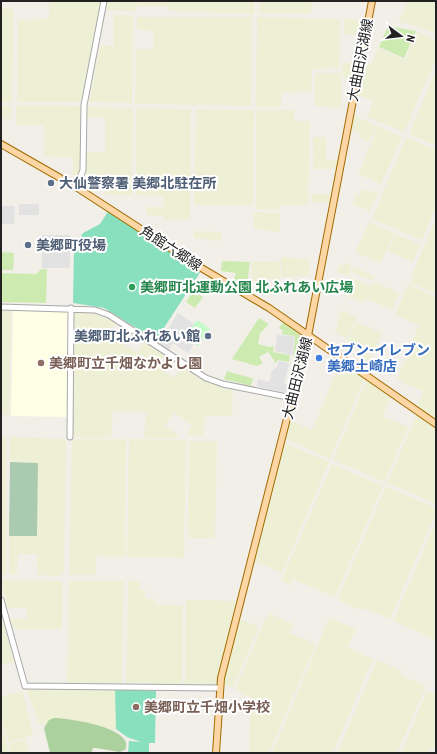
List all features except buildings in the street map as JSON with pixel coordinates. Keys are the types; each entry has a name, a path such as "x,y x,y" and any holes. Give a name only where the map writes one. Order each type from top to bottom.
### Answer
{"main road":[{"name":"大曲田沢湖線","path":"216,753 219,688 308,336 372,1"},
{"name":"角館六郷線","path":"1,144 76,186 198,266 269,308 436,424"}],"street":[{"path":"76,186 83,170 84,105 104,1"},
{"path":"1,307 71,308 95,310 109,315 206,378 223,384 292,398"},
{"path":"70,437 71,308"},
{"path":"1,600 25,686 219,688"}],"shaded area":[{"path":"49,1 101,1 81,102 17,102 18,20 49,19"},
{"path":"107,1 254,1 254,14 169,11 168,6 136,7 135,12 105,10"},
{"path":"259,1 312,1 311,14 259,13"},
{"path":"408,1 436,1 436,34 417,26 398,22"},
{"path":"1,8 14,9 12,102 1,102"},
{"path":"113,15 133,15 132,103 89,102 100,46 114,46"},
{"path":"137,17 252,17 251,106 135,104 136,49 153,49 154,31 137,29"},
{"path":"257,17 340,19 339,68 312,69 311,92 282,93 281,107 256,107"},
{"path":"344,19 365,20 361,35 344,34"},
{"path":"417,32 436,40 436,59 404,132 367,117 373,101 358,95 364,62 371,65 378,48 405,60"},
{"path":"342,63 356,63 352,78 343,78"},
{"path":"436,70 436,146 409,134"},
{"path":"315,73 341,73 341,108 315,106"},
{"path":"16,105 80,106 80,169 78,175 72,175 73,158 44,156 44,125 16,125"},
{"path":"1,106 12,106 11,119 1,119"},
{"path":"86,107 133,108 132,195 105,195 105,176 85,175 86,152 105,152 105,117 86,117"},
{"path":"136,108 191,109 190,219 164,220 164,216 146,215 146,207 163,207 164,196 136,195"},
{"path":"196,109 254,110 253,205 194,205"},
{"path":"256,110 294,110 294,121 310,121 308,205 279,205 279,210 256,209"},
{"path":"353,115 377,126 369,142 358,137 360,133 350,129"},
{"path":"378,126 402,137 381,184 358,174"},
{"path":"313,137 326,137 326,160 338,160 336,169 313,169 313,160 320,160 313,159"},
{"path":"406,137 436,150 436,207 422,240 372,219"},
{"path":"363,189 378,193 370,211 353,204 356,193 360,195"},
{"path":"312,194 332,194 330,203 311,202"},
{"path":"21,204 37,204 39,206 39,215 19,215 19,206"},
{"path":"1,206 15,206 14,224 1,224"},
{"path":"254,212 280,213 280,232 254,229"},
{"path":"436,219 436,294 411,283 414,277 411,276"},
{"path":"369,222 394,233 381,263 355,252"},
{"path":"194,231 221,232 221,241 194,238"},
{"path":"395,234 420,244 413,262 388,251"},
{"path":"42,235 70,235 70,268 42,268"},
{"path":"281,257 309,259 309,276 281,277"},
{"path":"252,262 280,262 279,285 269,278 265,283 252,281"},
{"path":"344,263 351,266 350,276 337,273 338,265 343,266"},
{"path":"353,267 375,276 373,281 352,272"},
{"path":"350,277 371,286 364,303 346,296"},
{"path":"338,278 348,280 346,292 337,288"},
{"path":"374,282 399,293 392,310 366,299"},
{"path":"408,284 436,297 436,420 417,408 423,391 397,380 419,325 395,315"},
{"path":"1,309 11,310 9,415 1,415"},
{"name":"美郷町立千畑なかよし園","path":"13,309 70,309 68,417 11,416"},
{"path":"341,310 357,317 348,339 335,333"},
{"path":"73,311 90,312 116,323 107,336 113,340 115,338 137,353 146,341 165,354 157,367 174,378 182,366 204,379 233,388 232,416 205,416 203,436 187,435 192,425 174,413 165,425 178,435 179,438 144,438 146,412 113,411 111,437 70,437"},
{"path":"178,313 194,324 185,338 194,344 188,353 173,343 169,350 159,343"},
{"path":"356,322 382,333 373,354 348,343"},
{"path":"277,335 294,336 293,355 275,351"},
{"path":"361,350 372,355 365,371 358,367 360,363 356,360"},
{"path":"279,361 289,363 284,384 288,385 286,393 257,386 258,379 269,382 272,371 277,367"},
{"path":"341,361 365,378 330,459 284,438 289,420 312,430"},
{"path":"367,379 391,396 383,416 408,427 385,482 333,460"},
{"path":"417,414 436,426 436,504 387,483"},
{"path":"1,437 7,437 6,575 1,574"},
{"path":"10,437 65,439 66,441 64,572 61,576 37,575 37,554 18,554 17,574 9,575 9,536 37,535 38,463 10,462"},
{"path":"74,439 126,439 125,557 96,556 96,575 70,575 69,573 72,442"},
{"path":"129,439 186,440 184,558 127,557"},
{"path":"189,441 217,441 215,538 188,538"},
{"path":"286,444 329,462 282,573 253,560 282,447"},
{"path":"10,462 38,463 37,536 9,536"},
{"path":"332,464 383,486 335,597 292,579 290,585 281,581"},
{"path":"386,486 436,508 436,513 390,619 365,608 364,611 337,600"},
{"path":"436,521 436,640 393,621"},
{"path":"1,580 60,581 63,583 62,629 14,629 10,619 26,619 27,608 7,608"},
{"path":"71,581 124,581 122,683 67,683 69,583"},
{"path":"128,581 140,581 139,590 145,590 145,599 155,599 155,605 183,605 182,684 126,683"},
{"path":"186,600 237,601 216,685 185,685"},
{"path":"268,613 293,624 289,633 316,644 269,753 249,753 251,698 235,689"},
{"path":"238,618 259,627 233,688 221,683"},
{"path":"329,618 356,629 348,648 373,659 333,753 272,753"},
{"path":"1,621 3,621 14,662 1,665"},
{"path":"377,660 402,671 401,675 426,686 397,753 337,753"},
{"path":"25,686 116,687 117,730 39,724"},
{"path":"427,691 436,695 436,746 426,753 401,753"},
{"path":"23,692 33,735 8,742 1,719 1,696"},
{"path":"1,723 9,753 1,753"},
{"path":"25,739 29,753 11,753 8,744"}],"green space":[{"path":"388,26 416,31 404,58 379,47"},
{"name":"美郷町北運動公園 北ふれあい広場","path":"109,210 201,271 156,340 104,308 73,303 74,247 83,233 100,224"},
{"path":"1,252 14,253 13,270 1,270"},
{"path":"222,261 250,262 246,293 232,284 236,273 221,271"},
{"path":"41,269 47,269 46,303 1,302 1,273 36,274"},
{"path":"210,277 214,280 205,294 195,287 201,280 206,283"},
{"path":"193,291 203,297 195,308 186,302"},
{"path":"259,318 269,324 260,333 258,344 269,347 274,346 273,352 290,355 289,362 278,360 276,363 268,352 259,357 263,363 257,366 232,359"},
{"path":"196,321 199,321 210,329 198,346 185,338"},
{"path":"283,322 297,332 302,341 297,368 295,368 297,359 293,358 295,336 281,334 283,331 279,328"},
{"path":"227,371 251,378 253,377 251,386 224,379"},
{"path":"115,689 156,691 155,743 149,743 149,753 128,753 129,741 141,742 127,737 116,729"},
{"path":"54,718 86,722 112,730 121,736 126,742 125,750 119,752 93,748 91,753 50,753 44,728 49,720"}],"place":[{"name":"大仙警察署 美郷北駐在所","path":"51,183"},
{"name":"美郷町役場","path":"28,245"},
{"name":"美郷町北運動公園 北ふれあい広場","path":"132,287"},
{"name":"美郷町北ふれあい館","path":"208,336"},
{"name":"セブン-イレブン 美郷土崎店","path":"319,358"},
{"name":"美郷町立千畑なかよし園","path":"41,363"},
{"name":"美郷町立千畑小学校","path":"136,707"}]}
